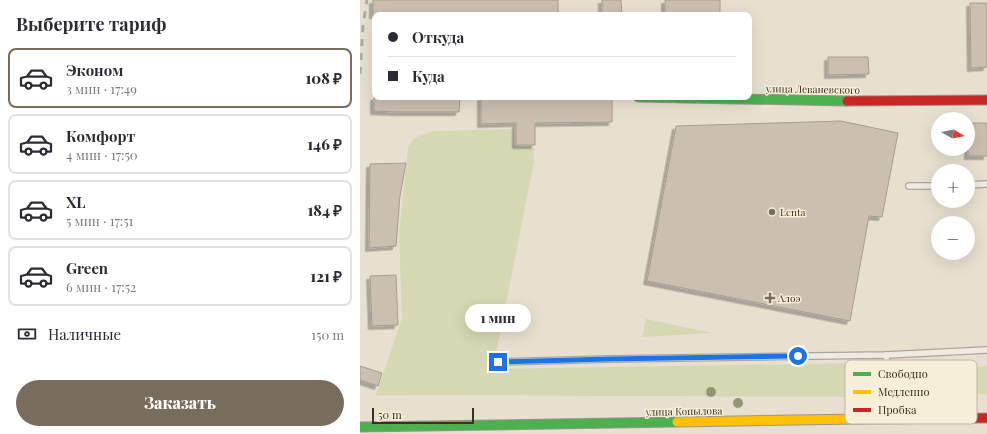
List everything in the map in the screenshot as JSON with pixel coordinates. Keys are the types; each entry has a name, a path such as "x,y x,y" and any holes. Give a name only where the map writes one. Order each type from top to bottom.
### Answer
{"main road":[{"name":"улица Леваневского","path":"752,99 844,101 987,100"},
{"name":"улица Копылова","path":"360,427 845,419"}],"lane":[{"path":"975,185 987,184"},
{"path":"909,186 931,186"},
{"path":"498,362 886,355 987,350"},
{"path":"886,355 887,360"}],"green space":[{"path":"514,129 514,146 534,148 534,162 493,369 845,363 845,397 376,395 402,318 399,233 408,148 414,138 434,131"},
{"path":"646,319 712,333 642,337"},
{"path":"987,366 987,394 977,394 977,367"}],"building":[{"path":"373,0 558,0 558,12 373,12"},
{"path":"602,0 621,0 622,12 602,12"},
{"path":"665,0 720,0 720,12 665,12"},
{"path":"970,3 987,3 987,67 971,68"},
{"path":"828,57 868,57 869,74 828,75"},
{"path":"374,100 460,100 459,112 374,111"},
{"path":"481,100 612,100 612,122 535,123 535,145 516,145 516,123 481,124"},
{"path":"841,121 898,133 882,217 869,216 850,321 647,281 676,126"},
{"path":"975,123 987,123 987,156 975,156"},
{"path":"406,163 400,196 396,246 369,248 370,164"},
{"path":"396,275 398,325 372,326 370,276"},
{"path":"360,366 382,373 378,386 360,380"}],"railway":[{"path":"360,74 363,26 367,0"}],"traffic: fast":[{"path":"752,99 847,101"},
{"path":"360,427 677,422"}],"traffic: slow":[{"path":"677,422 845,419"}],"traffic: jam":[{"path":"847,101 987,100"},
{"path":"977,418 987,418"}],"place":[{"name":"Lenta","path":"772,212"},
{"name":"Алоэ","path":"770,298"}],"route":[{"path":"498,362 798,356"}]}
